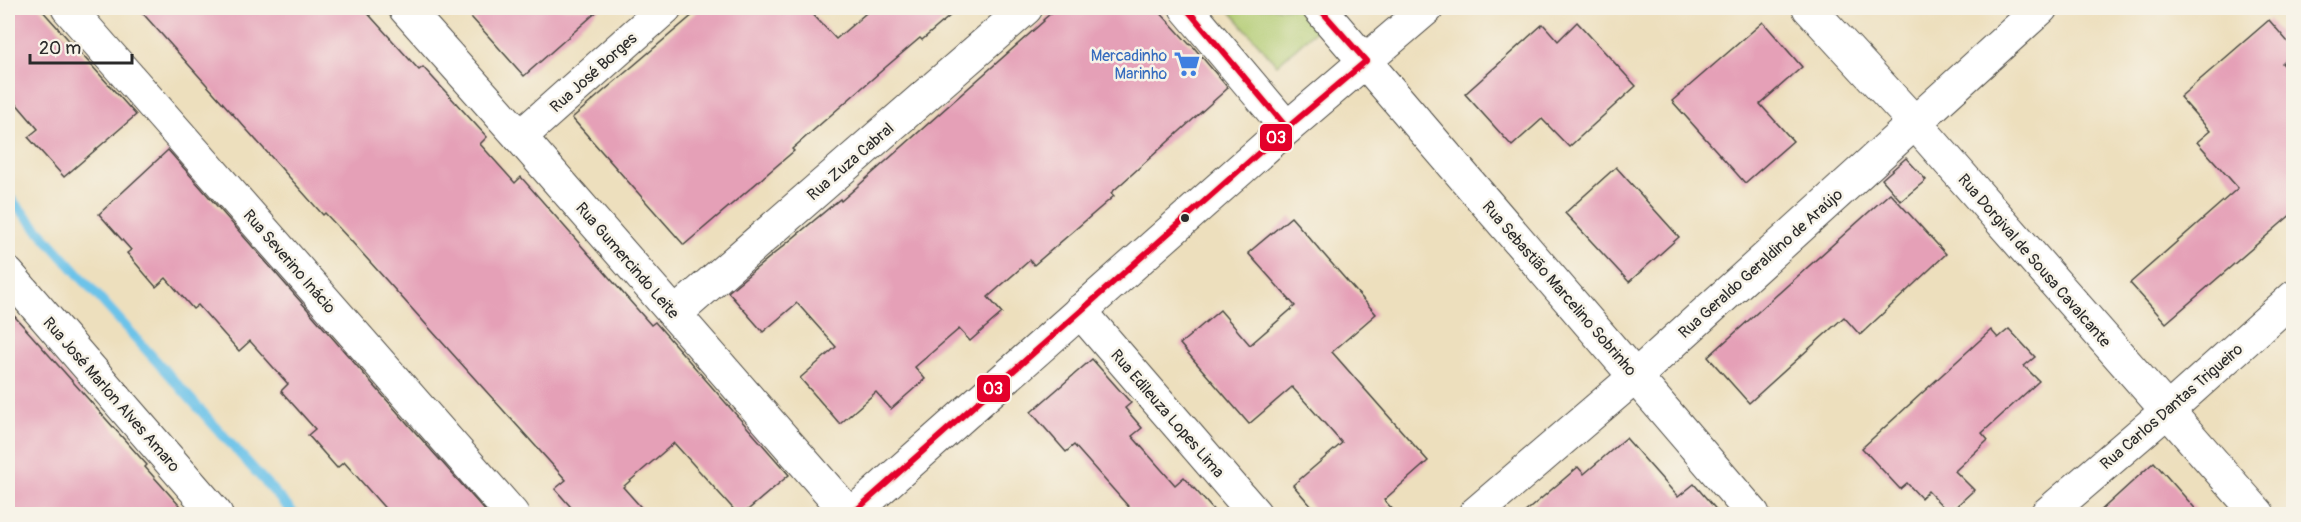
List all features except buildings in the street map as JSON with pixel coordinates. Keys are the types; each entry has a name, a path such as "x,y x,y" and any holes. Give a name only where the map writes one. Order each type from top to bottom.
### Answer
{"street":[{"name":"Rua Severino Inácio","path":"68,8 512,514"},
{"name":"Rua Gumercindo Leite","path":"405,8 851,514"},
{"name":"Rua José Borges","path":"520,137 665,8"},
{"name":"Rua Zuza Cabral","path":"675,314 1026,8"},
{"path":"1186,8 1287,128"},
{"name":"Rua Sebastião Marcelino Sobrinho","path":"1319,8 1753,514"},
{"path":"851,514 1287,128 1427,8"},
{"name":"Rua Dorgival de Sousa Cavalcante","path":"1809,8 1915,123 2258,514"},
{"name":"Rua Geraldo Geraldino de Araújo","path":"1475,514 1636,376 2041,8"},
{"name":"Rua José Marlon Alves Amaro","path":"8,274 216,514"},
{"name":"Rua Carlos Dantas Trigueiro","path":"2047,514 2168,411 2294,297"},
{"name":"Rua Edileuza Lopes Lima","path":"1080,311 1255,514"}],"green space":[{"path":"1227,8 1316,8 1327,20 1277,65"}],"waterway":[{"path":"8,196 294,514"}],"transit line":[{"name":"03","path":"1186,8 1287,128"},
{"name":"03","path":"852,514 1287,128 1366,61 1319,8"}],"place":[{"name":"Mercadinho Marinho","path":"1187,64"}]}
